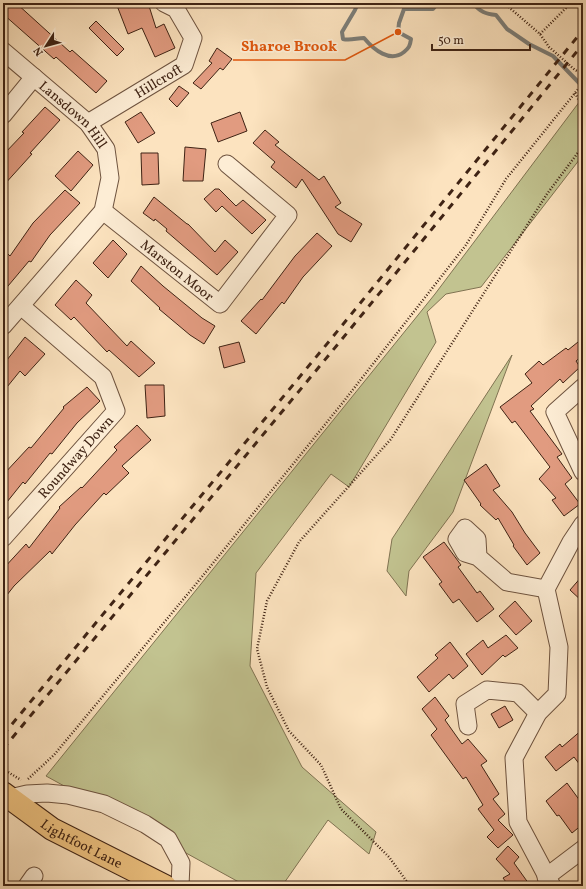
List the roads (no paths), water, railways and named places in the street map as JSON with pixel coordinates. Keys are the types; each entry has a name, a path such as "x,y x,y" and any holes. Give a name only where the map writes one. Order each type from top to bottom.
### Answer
{"main road":[{"name":"Lightfoot Lane","path":"7,796 52,829 165,886"}],"street":[{"name":"Hillcroft","path":"88,123 184,65 193,38 176,9 164,3"},
{"name":"Lansdown Hill","path":"3,51 88,123 106,149 110,178 104,212"},
{"path":"3,115 34,77"},
{"name":"Marston Moor","path":"104,212 220,304 288,215 227,164"},
{"path":"3,326 104,212"},
{"name":"Roundway Down","path":"3,538 116,411 103,377 21,306"},
{"path":"583,387 555,412 583,472"},
{"path":"583,524 571,542 546,589 559,647 557,694 538,713 514,758 518,822 549,882 583,849"},
{"path":"478,557 507,582 546,589"},
{"path":"468,726 465,704 487,690 518,693 538,713"},
{"path":"7,796 46,793 68,795 104,804 145,824 168,839 181,863 180,886"}],"waterway":[{"path":"358,3 342,32 343,39 348,40 364,38 377,51 388,56 399,55 408,48 410,43 411,39 398,32 399,23 404,9 433,9 438,3"},
{"path":"473,3 483,12 496,15 507,29 529,44 553,56 583,87"}],"railway":[{"path":"3,735 331,339 583,30"},
{"path":"3,749 338,344 583,44"}],"place":[{"name":"Sharoe Brook","path":"398,32"}]}
